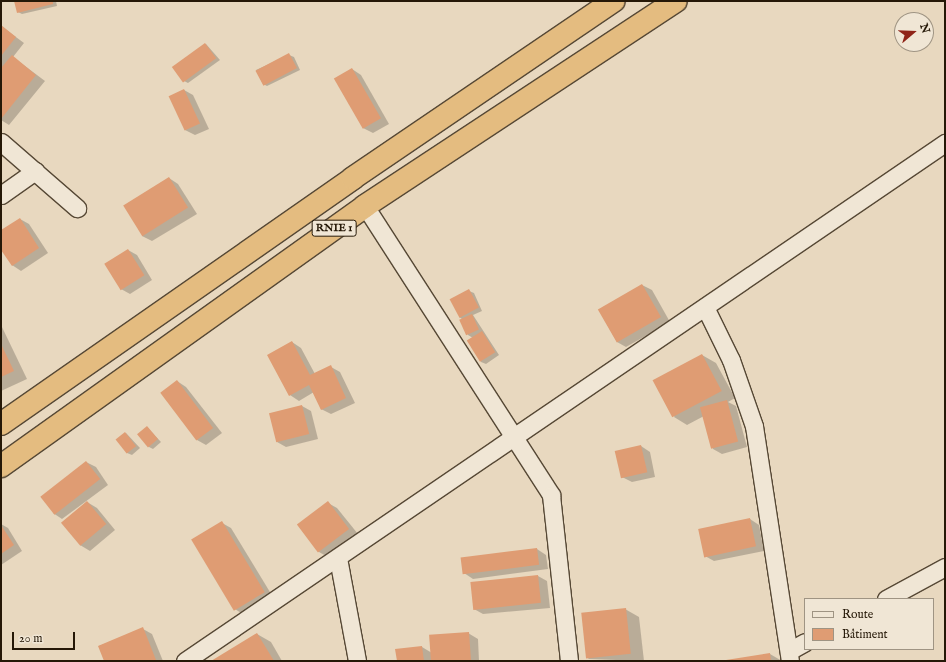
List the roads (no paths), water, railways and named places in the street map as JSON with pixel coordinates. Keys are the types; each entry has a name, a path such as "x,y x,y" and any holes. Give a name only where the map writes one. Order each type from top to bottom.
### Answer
{"highway":[{"name":"RNIE 1","path":"1,424 353,178 613,1"},
{"name":"RNIE 1","path":"1,466 365,206 676,1"}],"street":[{"path":"1,142 77,208"},
{"path":"185,661 945,143"},
{"path":"1,195 35,171"},
{"path":"365,206 551,495 569,661"},
{"path":"705,307 731,360 754,426 789,656"},
{"path":"338,558 357,661"},
{"path":"888,598 945,567"},
{"path":"789,656 804,643"}]}
